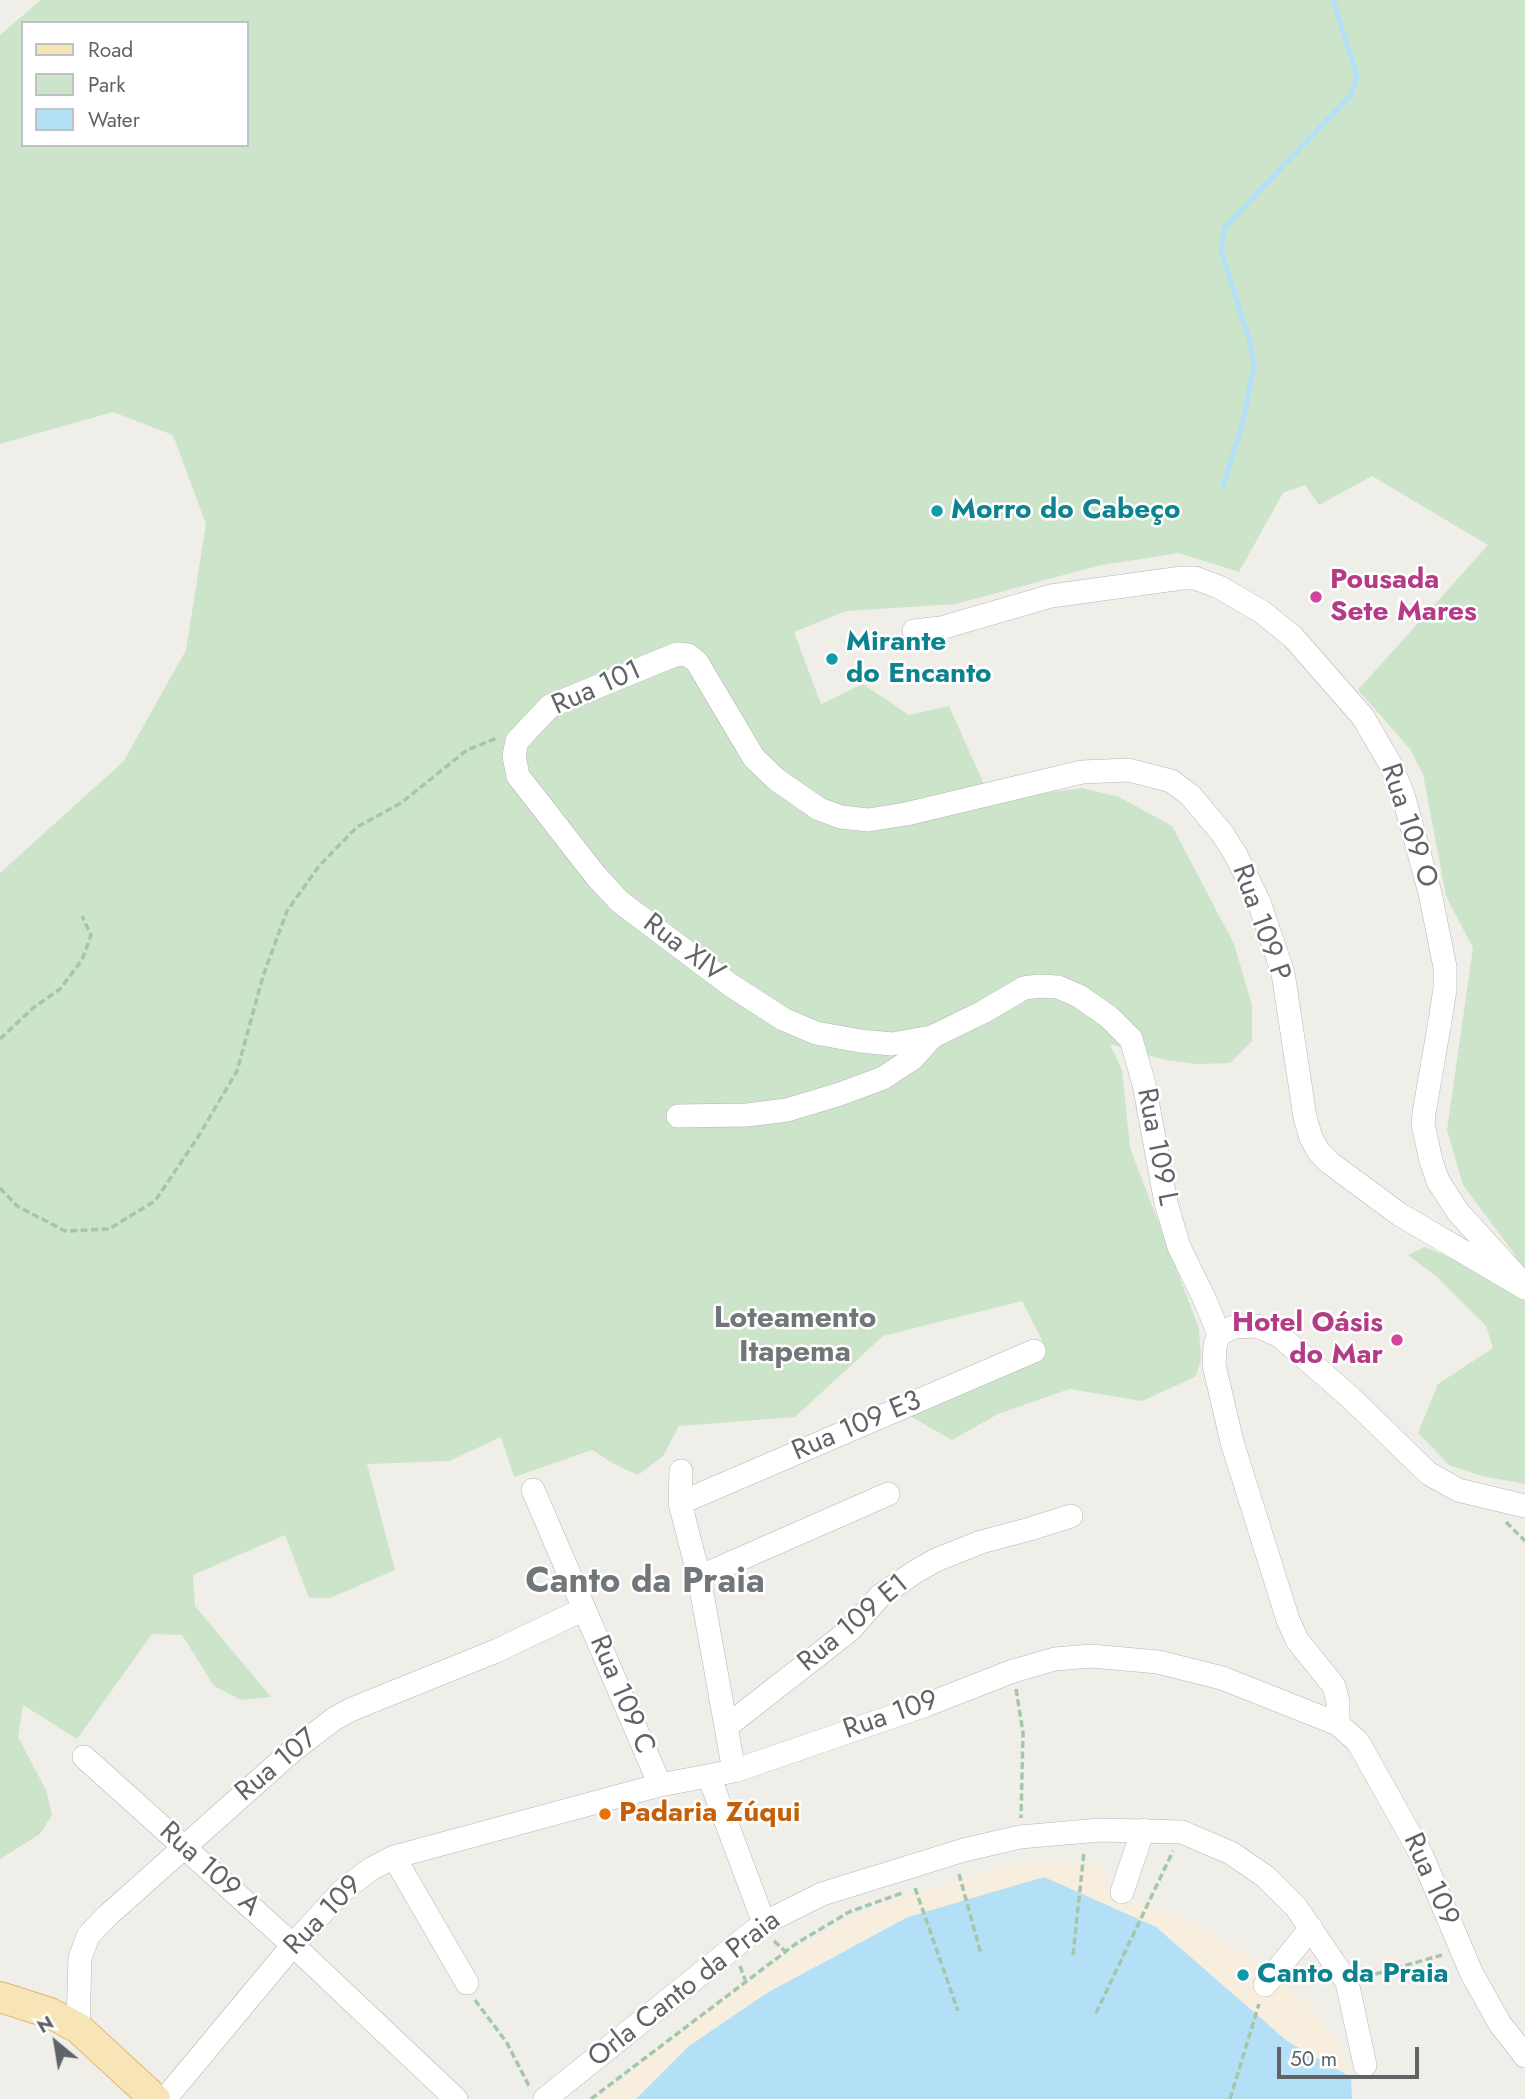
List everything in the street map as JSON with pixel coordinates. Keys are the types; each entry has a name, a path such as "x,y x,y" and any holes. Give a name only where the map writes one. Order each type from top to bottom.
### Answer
{"main road":[{"path":"0,1997 50,2013 78,2028 155,2099"}],"street":[{"name":"Rua 109 O","path":"914,631 941,628 1051,596 1195,578 1247,602 1293,637 1363,717 1379,741 1404,798 1430,893 1445,967 1440,1021 1423,1124 1431,1161 1438,1181 1458,1212 1481,1240 1502,1257 1525,1287"},
{"name":"Rua 101","path":"517,741 550,706 677,654 688,655"},
{"name":"Rua 109 P","path":"688,655 697,662 754,758 777,780 819,809 841,817 869,820 906,814 1052,778 1108,769 1150,774 1171,781 1190,795 1222,833 1259,902 1283,973 1305,1116 1311,1138 1320,1152 1330,1163 1399,1214 1525,1287"},
{"name":"Rua XIV","path":"517,741 514,756 518,776 596,876 619,901 729,984 783,1019 816,1033 892,1044 932,1037"},
{"name":"Rua 109 L","path":"678,1116 760,1114 787,1110 840,1094 883,1078 912,1059 932,1037 1024,988 1058,987 1079,996 1109,1017 1131,1040 1144,1084 1166,1203 1178,1247 1219,1334 1215,1345 1214,1365 1232,1442 1288,1620 1297,1640 1334,1686 1338,1702 1338,1724"},
{"path":"1219,1334 1234,1327 1257,1326 1280,1336 1351,1398 1428,1473 1458,1490 1525,1506"},
{"name":"Rua 109 E3","path":"680,1503 1034,1351"},
{"path":"681,1471 680,1503 699,1577 734,1771"},
{"name":"Rua 109 C","path":"533,1490 660,1785"},
{"path":"699,1577 888,1493"},
{"name":"Rua 109 E1","path":"727,1726 850,1630 880,1596 915,1572 936,1560 981,1542 1071,1516"},
{"name":"Rua 107","path":"78,2028 79,1958 88,1936 183,1847 291,1752 334,1719 369,1702 496,1651 584,1609"},
{"name":"Rua 109","path":"165,2099 293,1945 342,1891 394,1857 660,1785 734,1771 926,1705 1013,1671 1055,1660 1091,1656 1158,1662 1235,1682 1338,1724 1358,1742 1416,1843 1460,1950 1500,2024 1525,2056"},
{"name":"Rua 109 A","path":"84,1757 293,1945 456,2099"},
{"path":"709,1776 764,1923"},
{"path":"1122,1892 1143,1830"},
{"name":"Orla Canto da Praia","path":"545,2099 764,1923 822,1894 907,1866 1020,1837 1061,1832 1182,1832 1231,1853 1266,1877 1296,1907 1347,1982 1365,2065"},
{"path":"394,1857 467,1983"},
{"path":"1265,1985 1311,1928"}],"path":[{"path":"0,1188 17,1206 65,1230 109,1230 155,1201 198,1137 237,1071 263,976 287,911 319,866 357,827 401,803 467,750 497,738 517,741"},
{"path":"0,1039 33,1008 60,989 82,960 91,935 82,916"},
{"path":"1013,1671 1023,1733 1020,1837"},
{"path":"1096,2013 1182,1832"},
{"path":"1073,1955 1085,1844"},
{"path":"948,1878 968,1871"},
{"path":"958,1874 981,1954"},
{"path":"926,1885 915,1888 958,2011"},
{"path":"591,2099 797,1943 849,1912 902,1893"},
{"path":"1347,1982 1460,1950"},
{"path":"467,1983 469,1991 507,2043 536,2099"},
{"path":"1230,2099 1265,1985"}],"green space":[{"path":"41,0 1525,0 1525,1484 1482,1476 1449,1465 1418,1433 1438,1384 1493,1348 1486,1326 1437,1277 1408,1255 1425,1247 1482,1271 1516,1256 1463,1185 1447,1130 1473,948 1446,896 1423,774 1410,749 1358,690 1488,545 1372,476 1319,505 1305,485 1283,493 1239,572 1178,553 1097,566 956,604 846,611 794,632 821,704 863,684 909,715 949,706 991,800 1082,788 1119,797 1172,826 1234,944 1252,1005 1252,1041 1230,1063 1197,1064 1165,1060 1110,1044 1122,1070 1130,1148 1199,1328 1201,1360 1195,1377 1142,1401 1069,1389 998,1414 952,1440 908,1415 1007,1373 1044,1344 1022,1301 883,1336 795,1417 679,1426 663,1456 638,1475 592,1450 514,1477 501,1437 449,1461 367,1464 395,1570 330,1598 309,1598 285,1535 193,1575 195,1606 271,1697 241,1700 214,1686 182,1635 152,1634 77,1739 23,1705 18,1737 46,1790 52,1815 40,1834 0,1859 0,873 124,761 186,650 206,524 173,435 113,412 0,444 0,35"}],"sand":[{"name":"Canto da Praia","path":"1035,1862 1091,1863 1104,1869 1110,1892 1190,1921 1253,1958 1311,2007 1338,2043 1351,2077 1287,2041 1156,1927 1044,1877 908,1917 767,1993 689,2046 636,2099 598,2099 717,2005 795,1950 846,1920 906,1897 1003,1867"}],"water":[{"path":"1044,1877 1156,1927 1287,2041 1351,2077 1352,2099 636,2099 689,2046 767,1993 908,1917"}],"waterway":[{"path":"1223,487 1243,422 1254,365 1250,342 1221,251 1225,227 1351,95 1357,76 1333,0"}],"place":[{"name":"Morro do Cabeço","path":"937,511"},
{"name":"Pousada Sete Mares","path":"1316,597"},
{"name":"Mirante do Encanto","path":"832,659"},
{"name":"Hotel Oásis do Mar","path":"1397,1340"},
{"name":"Padaria Zúqui","path":"605,1814"},
{"name":"Canto da Praia","path":"1243,1975"}],"district":[{"name":"Loteamento Itapema","path":"795,1337"},
{"name":"Canto da Praia","path":"645,1584"}]}
